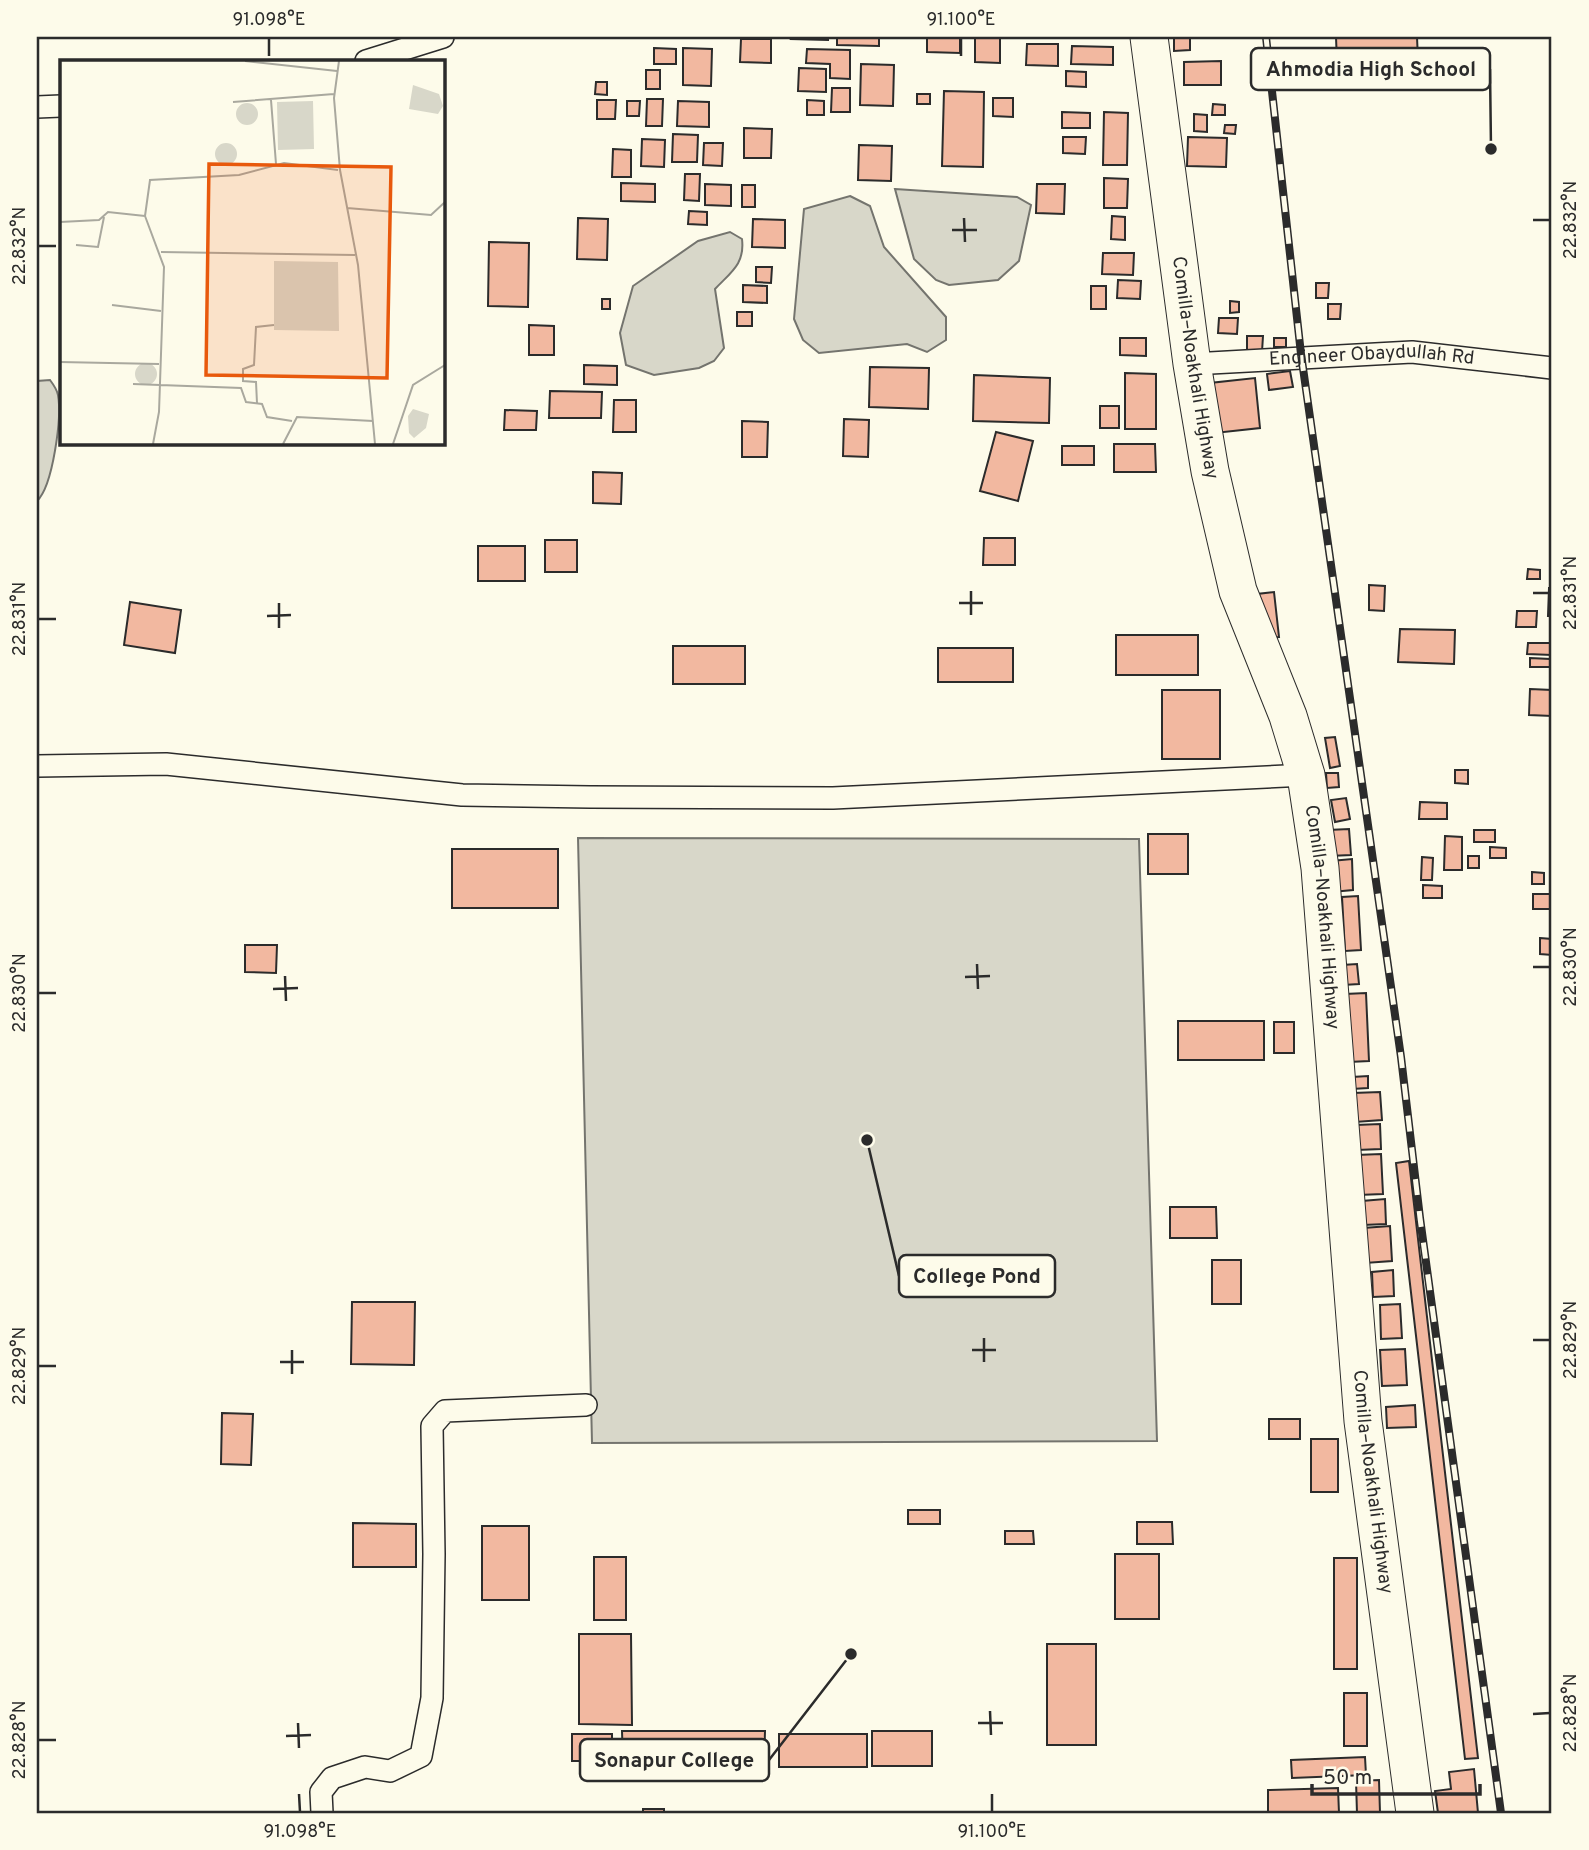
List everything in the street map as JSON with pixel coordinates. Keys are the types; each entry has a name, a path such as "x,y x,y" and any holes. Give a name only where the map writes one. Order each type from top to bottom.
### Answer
{"highway":[{"name":"Comilla–Noakhali Highway","path":"1149,37 1192,365 1210,471 1238,592 1287,716 1306,775 1320,868 1363,1421 1415,1813"}],"street":[{"path":"369,60 443,37"},
{"path":"37,107 60,106"},
{"name":"Engineer Obaydullah Rd","path":"1192,365 1412,352 1552,368"},
{"path":"37,766 166,764 462,796 833,798 1306,775"},
{"path":"322,1813 321,1792 332,1778 365,1767 390,1771 421,1756 432,1698 432,1426 445,1411 586,1405"}],"shaded area":[{"path":"895,189 1017,197 1031,205 1019,261 998,280 949,285 936,280 914,259"},
{"path":"850,196 870,206 884,247 946,317 946,340 927,352 907,344 819,353 803,340 794,319 804,209"},
{"path":"730,232 742,239 742,248 736,267 715,289 724,348 714,361 699,368 654,375 626,365 620,333 633,286 698,241"},
{"path":"50,380 58,395 57,434 48,481 37,501 37,381"},
{"path":"578,838 1139,839 1157,1441 592,1443"}],"building":[{"path":"828,37 828,40 791,39"},
{"path":"837,37 879,37 879,46 837,45"},
{"path":"927,37 960,37 960,53 927,52"},
{"path":"975,37 1000,37 1000,63 975,62"},
{"path":"1174,37 1190,37 1190,50 1174,51"},
{"path":"1336,37 1417,37 1418,60 1337,63"},
{"path":"741,39 771,39 771,63 740,62"},
{"path":"1027,44 1058,44 1058,66 1026,65"},
{"path":"1072,46 1113,47 1113,65 1071,64"},
{"path":"654,48 676,49 676,64 654,64"},
{"path":"683,48 712,49 711,86 683,85"},
{"path":"807,49 850,50 850,79 830,78 830,64 806,63"},
{"path":"1221,61 1221,85 1184,85 1184,62"},
{"path":"861,64 894,65 893,106 860,105"},
{"path":"799,68 826,69 826,92 798,91"},
{"path":"646,70 660,70 660,89 646,89"},
{"path":"1066,71 1086,72 1086,87 1066,86"},
{"path":"596,82 607,82 607,95 595,94"},
{"path":"832,88 850,88 850,112 831,112"},
{"path":"944,91 984,92 983,167 942,166"},
{"path":"917,94 930,94 930,104 917,104"},
{"path":"993,98 1013,98 1013,117 993,116"},
{"path":"647,99 663,99 662,126 646,126"},
{"path":"597,100 616,100 615,119 597,119"},
{"path":"807,100 824,101 824,115 807,115"},
{"path":"627,101 640,101 639,116 627,116"},
{"path":"678,101 709,102 709,127 677,126"},
{"path":"1213,104 1225,105 1225,115 1212,115"},
{"path":"1062,112 1090,113 1090,128 1062,128"},
{"path":"1104,112 1128,113 1127,165 1103,165"},
{"path":"1194,114 1207,115 1207,132 1194,131"},
{"path":"1225,125 1236,125 1235,134 1224,133"},
{"path":"744,128 772,129 771,158 744,158"},
{"path":"673,134 698,135 697,162 672,162"},
{"path":"1063,137 1086,137 1085,154 1063,153"},
{"path":"1188,137 1227,138 1226,167 1187,166"},
{"path":"642,139 665,140 664,167 641,166"},
{"path":"704,143 723,143 722,166 703,165"},
{"path":"859,145 892,146 891,181 858,180"},
{"path":"613,149 631,150 631,177 612,177"},
{"path":"685,174 700,174 699,201 684,200"},
{"path":"1104,178 1128,179 1127,208 1104,208"},
{"path":"621,183 655,184 655,202 621,201"},
{"path":"705,184 731,185 731,206 705,205"},
{"path":"1037,184 1065,184 1064,214 1036,213"},
{"path":"742,185 755,185 755,207 742,207"},
{"path":"689,211 707,212 707,225 688,224"},
{"path":"1112,216 1125,217 1125,240 1111,239"},
{"path":"578,218 608,219 607,260 577,259"},
{"path":"753,219 785,220 785,248 752,247"},
{"path":"489,242 529,243 528,307 488,306"},
{"path":"1103,253 1134,253 1133,275 1102,274"},
{"path":"756,267 772,267 771,283 756,282"},
{"path":"1118,280 1141,281 1140,299 1117,298"},
{"path":"1316,283 1329,283 1328,298 1316,298"},
{"path":"743,285 767,286 767,303 743,302"},
{"path":"1091,286 1106,286 1106,309 1091,309"},
{"path":"602,299 610,299 610,309 602,309"},
{"path":"1230,301 1239,302 1239,312 1230,313"},
{"path":"1328,304 1341,304 1340,319 1328,319"},
{"path":"737,312 752,312 752,326 737,326"},
{"path":"1219,318 1238,318 1237,334 1218,333"},
{"path":"529,325 554,326 554,355 529,355"},
{"path":"1247,336 1263,336 1262,352 1247,351"},
{"path":"1120,338 1146,338 1146,356 1120,355"},
{"path":"1274,338 1286,338 1286,347 1274,347"},
{"path":"584,365 617,366 617,385 584,384"},
{"path":"870,367 929,368 928,409 869,407"},
{"path":"1290,371 1293,387 1269,390 1267,374"},
{"path":"1125,373 1156,374 1156,429 1125,429"},
{"path":"974,375 1050,378 1049,423 973,421"},
{"path":"1255,378 1260,428 1215,433 1210,383"},
{"path":"550,391 602,392 601,418 549,418"},
{"path":"614,400 636,400 636,432 613,432"},
{"path":"1100,406 1119,406 1119,428 1100,428"},
{"path":"505,410 537,411 536,430 504,430"},
{"path":"844,419 869,420 868,457 843,456"},
{"path":"742,421 768,422 767,457 742,457"},
{"path":"996,432 1033,441 1018,501 980,491"},
{"path":"1114,444 1155,444 1156,472 1114,472"},
{"path":"1062,446 1094,446 1094,465 1062,465"},
{"path":"593,472 622,473 621,504 593,503"},
{"path":"984,538 1015,538 1015,565 983,565"},
{"path":"545,540 577,540 577,572 545,572"},
{"path":"478,546 525,546 525,581 478,581"},
{"path":"1528,569 1540,570 1540,579 1527,579"},
{"path":"1369,585 1385,586 1384,611 1369,610"},
{"path":"1549,588 1552,588 1552,616 1548,616"},
{"path":"1274,592 1279,637 1262,638 1257,594"},
{"path":"130,602 181,610 175,653 124,645"},
{"path":"1517,611 1537,611 1536,627 1516,627"},
{"path":"1400,629 1455,630 1454,664 1398,662"},
{"path":"1116,635 1198,635 1198,675 1116,675"},
{"path":"1528,643 1552,643 1552,655 1527,654"},
{"path":"673,646 745,646 745,684 673,684"},
{"path":"938,648 1013,648 1013,682 938,682"},
{"path":"1530,658 1550,659 1550,667 1530,667"},
{"path":"1530,689 1552,690 1552,716 1529,715"},
{"path":"1162,690 1220,690 1220,759 1162,759"},
{"path":"1335,737 1340,766 1330,768 1325,738"},
{"path":"1455,770 1468,770 1468,784 1455,783"},
{"path":"1326,773 1338,773 1339,787 1327,788"},
{"path":"1346,798 1350,819 1335,822 1331,800"},
{"path":"1420,802 1447,803 1447,819 1419,819"},
{"path":"1349,829 1351,855 1329,856 1328,830"},
{"path":"1474,830 1495,830 1495,842 1474,842"},
{"path":"1148,834 1188,834 1188,874 1148,874"},
{"path":"1445,836 1462,837 1462,870 1444,870"},
{"path":"1490,847 1506,848 1506,858 1490,858"},
{"path":"452,849 558,849 558,908 452,908"},
{"path":"1468,856 1479,856 1479,868 1468,868"},
{"path":"1422,857 1433,858 1432,880 1421,880"},
{"path":"1352,859 1353,890 1332,892 1331,861"},
{"path":"1532,872 1544,873 1544,884 1532,884"},
{"path":"1423,885 1442,886 1442,898 1423,898"},
{"path":"1533,894 1552,894 1552,909 1533,909"},
{"path":"1358,896 1361,950 1345,951 1342,897"},
{"path":"1540,938 1552,939 1552,955 1540,954"},
{"path":"245,945 277,945 276,973 245,972"},
{"path":"1357,964 1359,984 1343,985 1342,965"},
{"path":"1366,993 1369,1061 1349,1062 1345,994"},
{"path":"1178,1021 1264,1021 1264,1060 1178,1060"},
{"path":"1274,1022 1294,1022 1294,1053 1274,1053"},
{"path":"1368,1076 1368,1088 1352,1089 1352,1077"},
{"path":"1380,1092 1382,1120 1355,1122 1353,1093"},
{"path":"1380,1124 1381,1149 1357,1150 1356,1125"},
{"path":"1381,1154 1383,1194 1358,1195 1356,1155"},
{"path":"1409,1161 1478,1758 1465,1759 1396,1163"},
{"path":"1385,1199 1386,1224 1363,1225 1362,1201"},
{"path":"1170,1207 1216,1207 1217,1238 1170,1238"},
{"path":"1390,1226 1392,1261 1365,1263 1363,1228"},
{"path":"1212,1260 1241,1260 1241,1304 1212,1304"},
{"path":"1393,1270 1394,1296 1373,1297 1372,1272"},
{"path":"352,1302 415,1302 414,1365 351,1364"},
{"path":"1400,1304 1402,1338 1381,1339 1380,1305"},
{"path":"1405,1349 1407,1385 1382,1386 1380,1350"},
{"path":"1415,1405 1416,1427 1387,1428 1386,1407"},
{"path":"222,1413 253,1414 251,1465 221,1464"},
{"path":"1269,1419 1300,1419 1300,1439 1269,1439"},
{"path":"1311,1439 1338,1439 1338,1492 1311,1492"},
{"path":"908,1510 940,1510 940,1524 908,1524"},
{"path":"1137,1522 1172,1522 1173,1544 1137,1544"},
{"path":"353,1523 416,1524 416,1567 353,1567"},
{"path":"482,1526 529,1526 529,1600 482,1600"},
{"path":"1005,1531 1033,1531 1034,1544 1005,1544"},
{"path":"1115,1554 1159,1554 1159,1619 1115,1619"},
{"path":"594,1557 626,1557 626,1620 594,1620"},
{"path":"1334,1558 1357,1558 1357,1669 1334,1669"},
{"path":"579,1634 631,1634 632,1725 579,1724"},
{"path":"1047,1644 1096,1644 1096,1745 1047,1745"},
{"path":"1344,1693 1367,1693 1367,1746 1344,1746"},
{"path":"622,1731 765,1731 764,1765 623,1765"},
{"path":"872,1731 932,1731 932,1766 872,1766"},
{"path":"572,1734 612,1734 612,1761 572,1761"},
{"path":"779,1734 867,1734 867,1767 779,1767"},
{"path":"1365,1757 1366,1775 1292,1778 1291,1760"},
{"path":"1474,1769 1478,1813 1438,1813 1435,1791 1451,1789 1449,1772"},
{"path":"1379,1780 1380,1813 1357,1813 1356,1781"},
{"path":"1338,1788 1339,1813 1268,1813 1268,1790"},
{"path":"643,1809 664,1809 664,1813 643,1813"}],"railway":[{"path":"1266,37 1301,354 1401,1057 1420,1218 1501,1813"}],"place":[{"name":"Ahmodia High School","path":"1491,149"},
{"name":"College Pond","path":"867,1140"},
{"name":"Sonapur College","path":"851,1654"}]}
